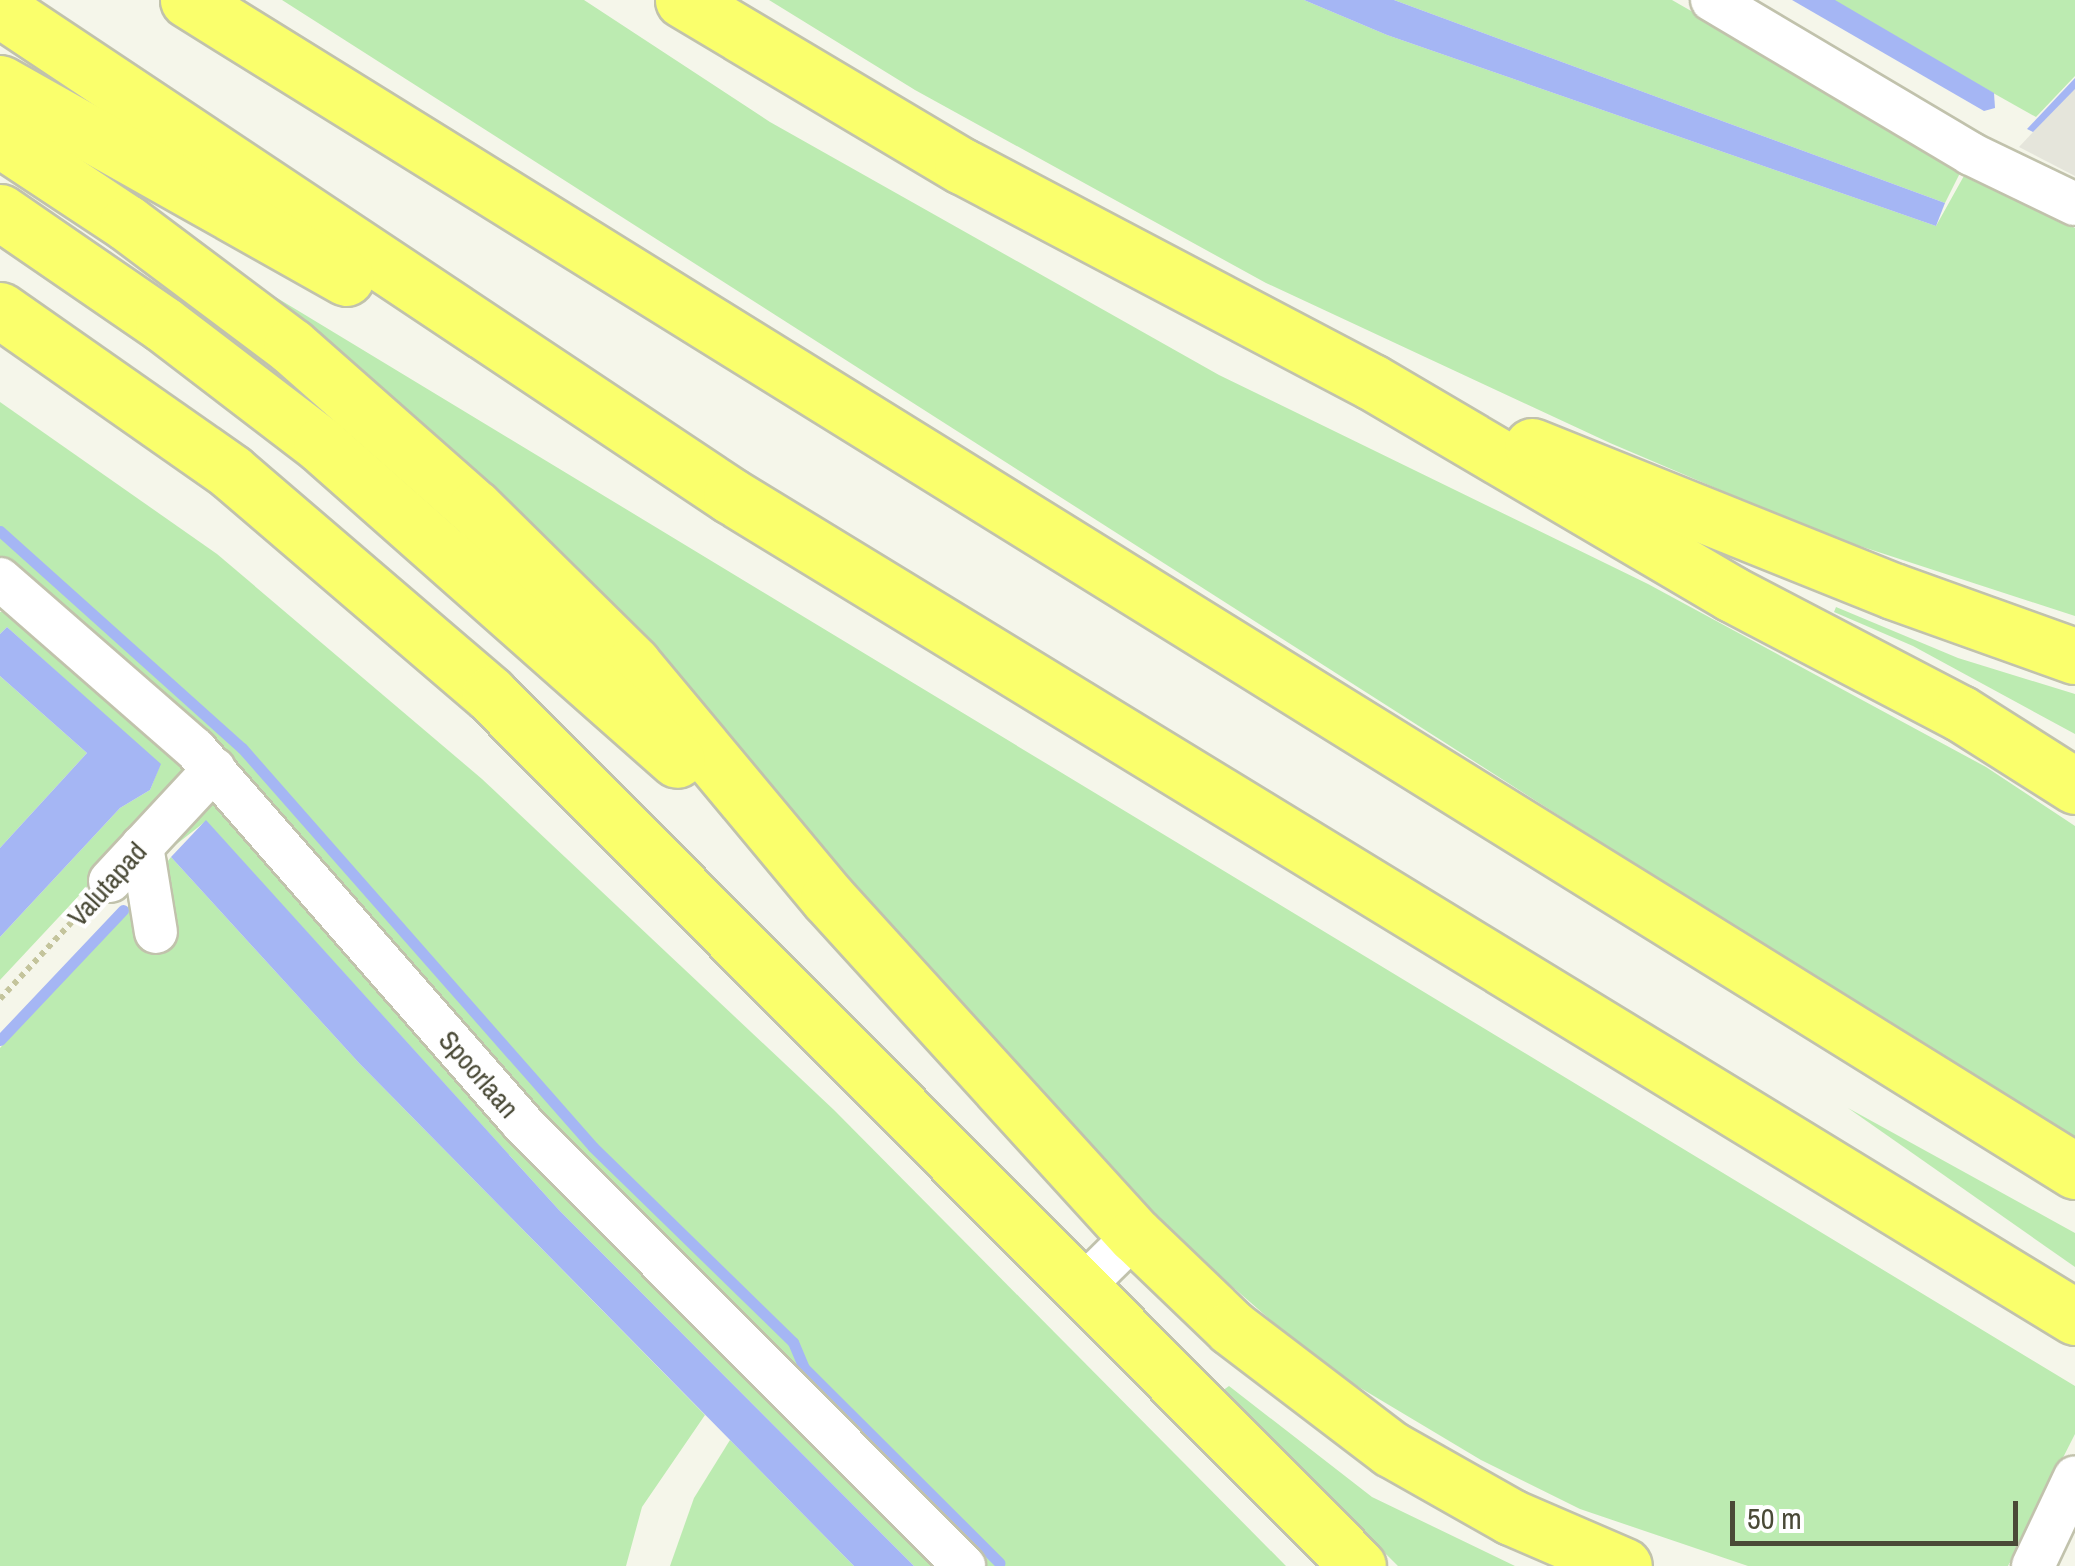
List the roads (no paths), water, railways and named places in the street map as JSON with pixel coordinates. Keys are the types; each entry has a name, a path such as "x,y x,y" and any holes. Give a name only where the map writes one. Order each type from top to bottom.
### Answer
{"highway":[{"path":"188,0 2075,1171"},
{"path":"683,0 962,166 1372,382 1732,594 1960,712 2071,783"},
{"path":"0,9 731,496"},
{"path":"0,82 731,496 2065,1310"},
{"path":"0,139 209,284 420,457 633,664 828,898 1135,1236 1279,1368 1391,1449 1511,1517 1624,1566"},
{"path":"0,212 163,324 400,510 828,898"},
{"path":"0,310 231,472 476,682 774,974 1080,1289 1358,1566"},
{"path":"1372,382 1911,598 2075,656"}],"street":[{"path":"1712,0 1971,154 2075,204"},
{"name":"Spoorlaan","path":"0,579 214,769 522,1123 964,1566"},
{"name":"Valutapad","path":"110,881 214,769"},
{"path":"142,846 156,932"},
{"path":"1080,1289 1135,1236"},
{"path":"2033,1566 2075,1477"}],"water":[{"path":"1304,0 1394,0 1945,203 1936,226 1387,35"},
{"path":"1792,0 1835,0 1994,93 1995,108 1984,111"},
{"path":"2075,78 2075,89 2033,132 2027,129"},
{"path":"7,627 161,764 150,790 120,808 0,937 0,848 87,753 0,676 0,634"},
{"path":"206,820 559,1210 914,1566 854,1566 359,1063 171,857"}],"waterway":[{"path":"0,531 242,748 593,1147 793,1342 804,1368 1000,1563"},
{"path":"0,1040 123,910"}]}
